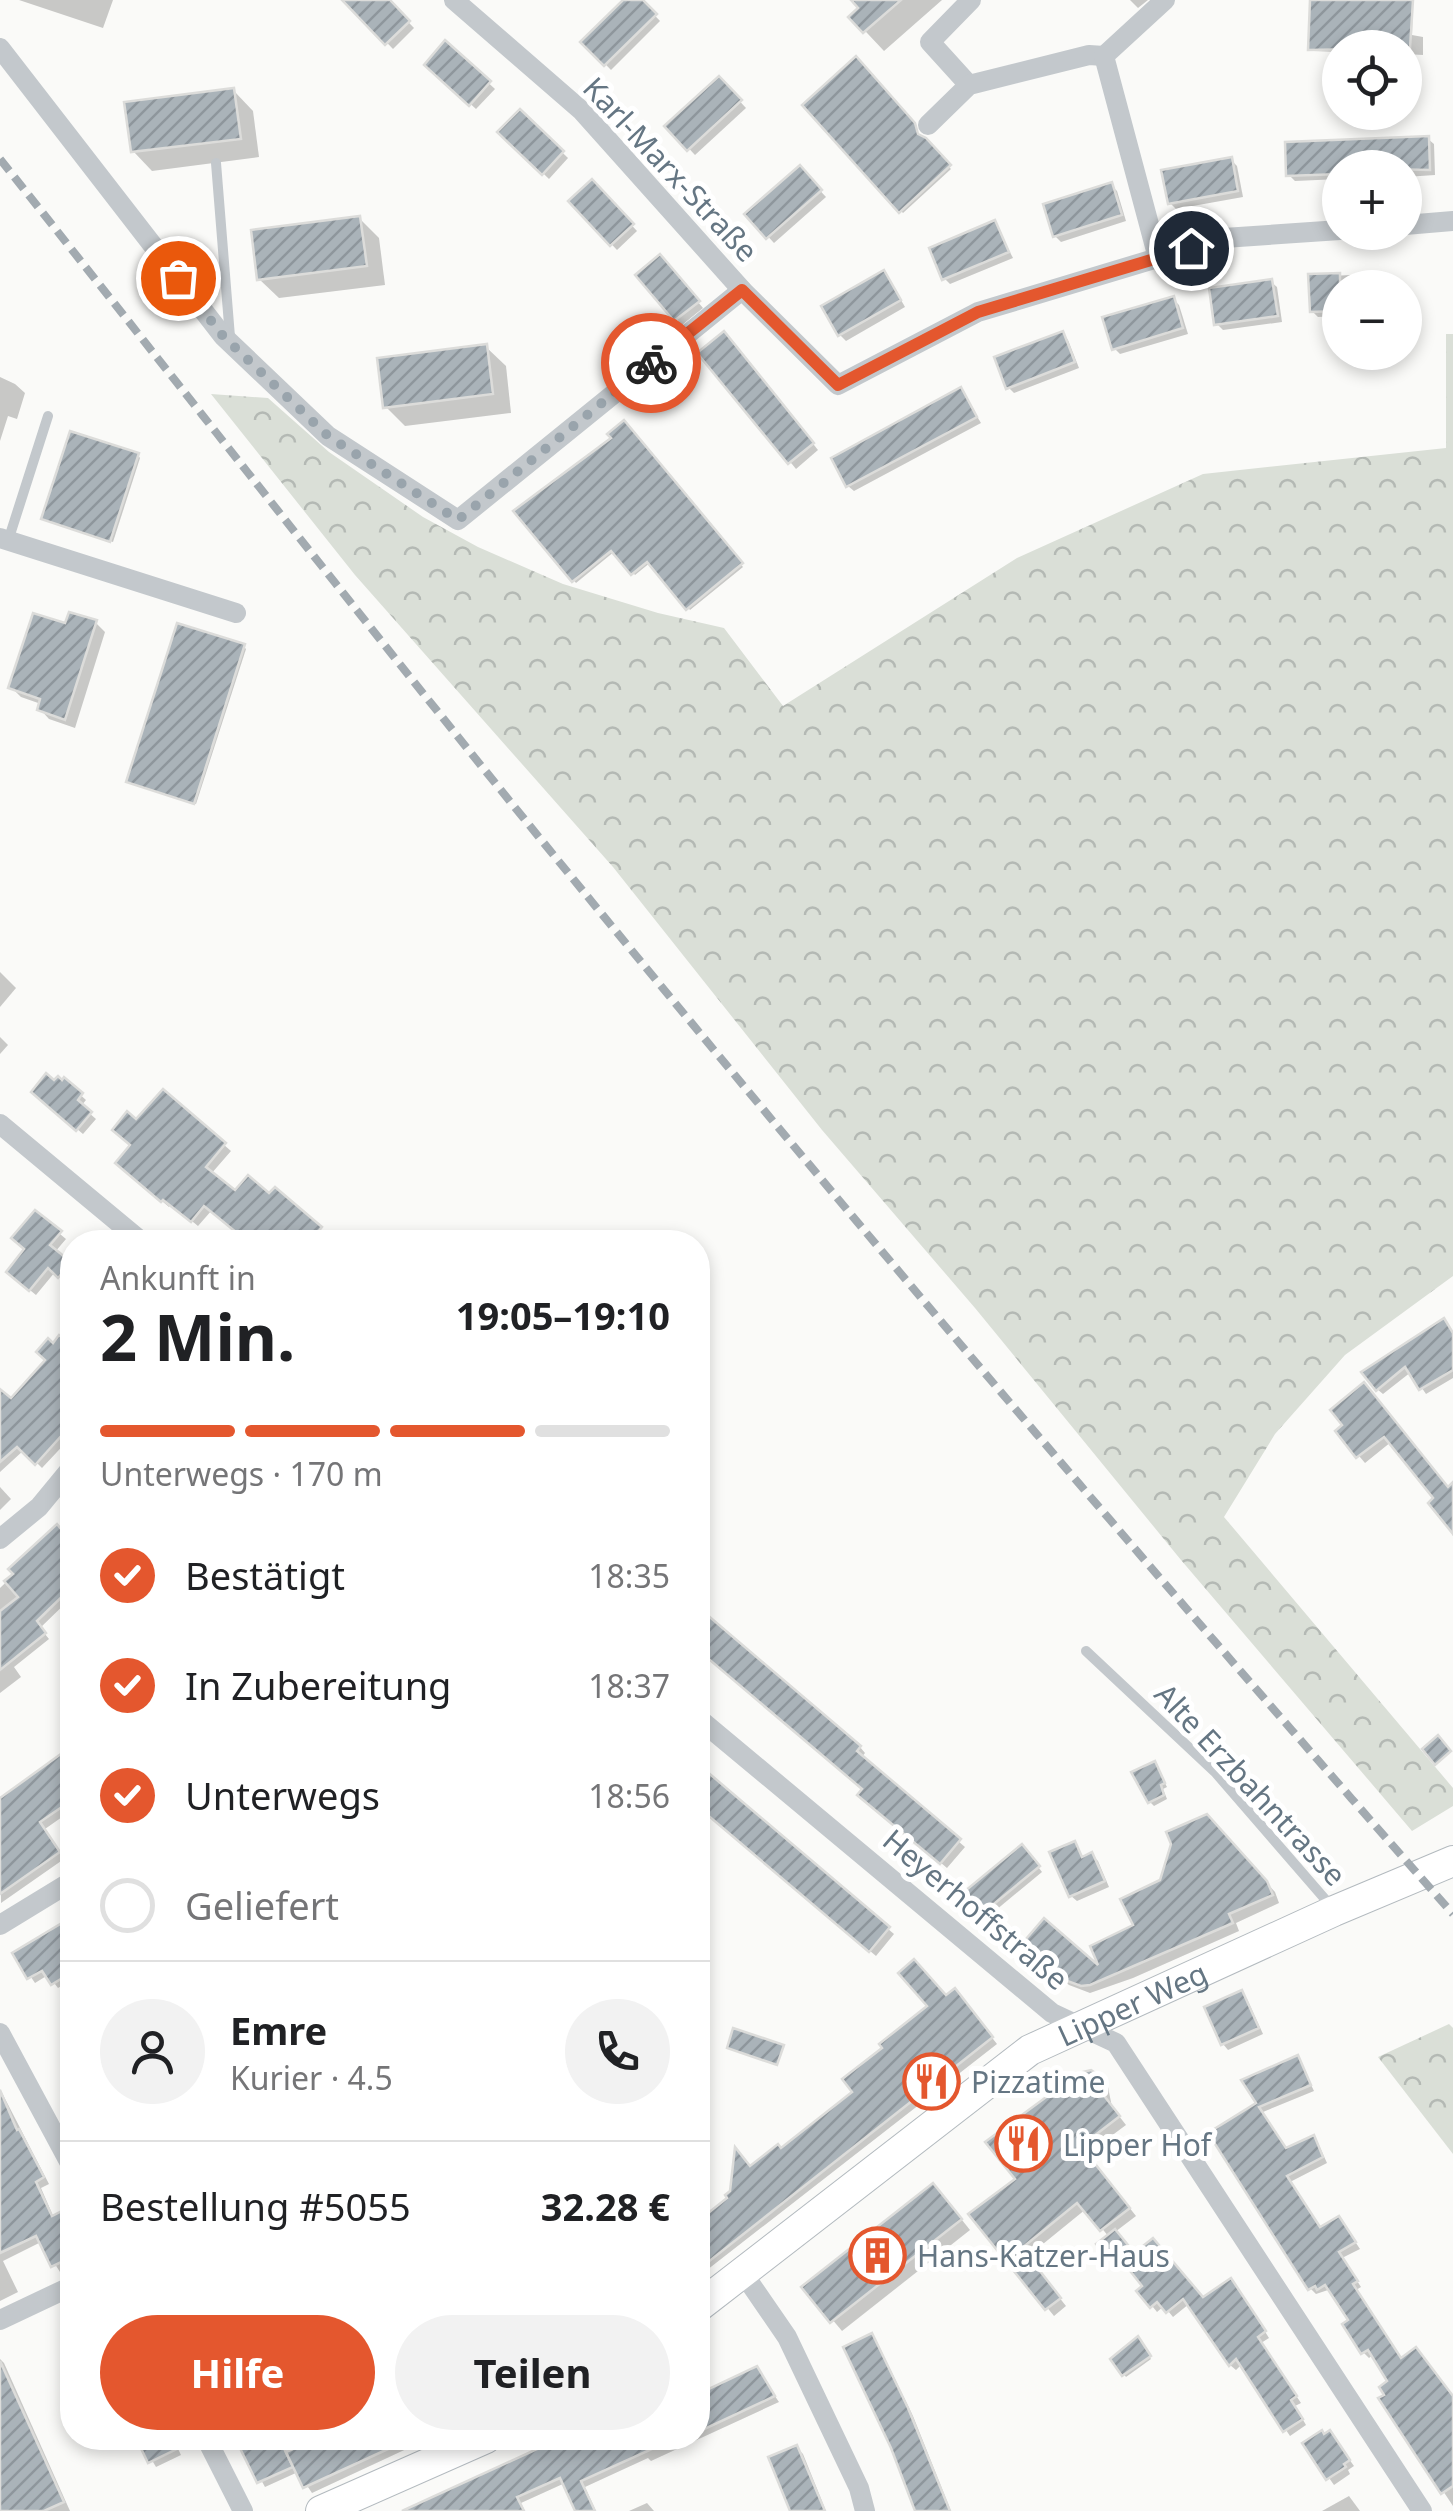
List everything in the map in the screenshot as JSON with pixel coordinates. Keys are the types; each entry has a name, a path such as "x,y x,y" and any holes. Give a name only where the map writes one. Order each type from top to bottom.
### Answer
{"street":[{"name":"Karl-Marx-Straße","path":"454,0 582,111 742,290 838,385 978,312 1158,258"},
{"path":"969,84 930,42 971,0"},
{"path":"928,126 969,84 1089,55 1104,56 1165,0"},
{"path":"0,48 230,343 328,436 458,520 742,290"},
{"path":"1104,56 1158,258 1224,238 1322,231"},
{"path":"1422,224 1453,221"},
{"path":"4,539 236,613"},
{"path":"0,1124 128,1230"},
{"path":"0,1539 40,1507 60,1483"},
{"name":"Heyerhoffstraße","path":"710,1728 1052,2012 1108,2036 1124,2052 1422,2511"},
{"name":"Lipper Weg","path":"710,2298 1030,2050 1334,1910 1453,1861"},
{"path":"0,1924 60,1888"},
{"path":"0,2033 60,2145"},
{"path":"743,2273 787,2337 859,2488 865,2511"},
{"path":"0,2320 60,2292"},
{"path":"212,2450 244,2511"},
{"path":"321,2511 459,2450"}],"lane":[{"path":"216,164 230,343"},
{"path":"4,539 48,416"},
{"name":"Alte Erzbahntrasse","path":"1086,1651 1215,1772 1334,1910"}],"green space":[{"path":"1446,334 1453,334 1453,1276 1345,1355 1275,1434 1224,1517 1453,1788 1453,1806 1412,1831 822,1130 613,867 355,575 211,394 268,398 329,452 423,517 478,547 563,584 724,628 783,706 1017,558 1203,474 1446,448"},
{"path":"1449,2024 1453,2028 1453,2154 1378,2057"}],"building":[{"path":"342,0 390,0 410,21 385,45"},
{"path":"623,0 643,0 657,14 604,66 580,42"},
{"path":"851,0 901,0 863,33 848,17 858,8"},
{"path":"1310,0 1413,0 1411,30 1322,30 1322,50 1308,50"},
{"path":"445,40 491,81 469,106 424,65"},
{"path":"856,56 915,123 918,134 951,165 899,213 802,105"},
{"path":"719,76 742,100 687,151 664,126"},
{"path":"234,88 241,139 131,152 124,102"},
{"path":"520,109 564,151 542,175 497,132"},
{"path":"1429,136 1430,170 1422,170 1422,150 1322,150 1322,175 1286,176 1285,142"},
{"path":"1232,157 1238,191 1168,204 1161,170"},
{"path":"800,165 822,190 766,239 744,214"},
{"path":"592,179 634,224 610,246 568,201"},
{"path":"1112,182 1122,215 1053,237 1043,204"},
{"path":"360,216 367,266 257,280 251,230"},
{"path":"995,220 1009,252 942,280 929,248"},
{"path":"660,254 700,301 674,321 635,275"},
{"path":"884,270 901,300 838,336 821,306"},
{"path":"1308,274 1322,274 1322,312 1310,312"},
{"path":"1272,279 1278,316 1214,325 1209,288"},
{"path":"1174,296 1183,328 1112,350 1102,317"},
{"path":"724,331 814,443 788,464 697,353"},
{"path":"1063,331 1075,362 1006,389 994,357"},
{"path":"487,344 493,394 383,408 377,358"},
{"path":"961,387 977,417 846,487 831,458"},
{"path":"624,420 743,563 686,610 647,562 631,575 611,551 572,582 513,511 611,438 607,434"},
{"path":"70,431 139,453 110,542 41,519"},
{"path":"69,612 97,620 65,720 37,710 40,699 8,688 33,613 65,623"},
{"path":"177,623 245,644 194,804 126,782"},
{"path":"46,1073 54,1080 64,1077 83,1093 78,1100 92,1112 76,1131 31,1092"},
{"path":"163,1089 226,1143 206,1167 235,1190 248,1175 269,1193 275,1187 322,1227 233,1230 204,1206 191,1222 115,1163 130,1145 112,1130 127,1111 136,1119"},
{"path":"35,1210 61,1230 50,1245 60,1253 60,1276 58,1278 48,1268 29,1291 6,1272 24,1249 11,1238"},
{"path":"1444,1318 1453,1333 1453,1370 1419,1390 1405,1367 1376,1391 1361,1372"},
{"path":"60,1336 60,1437 35,1465 17,1447 0,1462 0,1389 11,1398 45,1360 36,1352 48,1338 53,1343"},
{"path":"1364,1382 1448,1487 1453,1482 1453,1534 1428,1503 1433,1498 1384,1437 1356,1458 1335,1431 1342,1425 1330,1410"},
{"path":"57,1524 60,1599 37,1621 46,1633 0,1670 0,1611 18,1597 4,1581 13,1574 8,1569"},
{"path":"710,1617 861,1746 857,1751 961,1839 940,1864 857,1795 862,1789 710,1660"},
{"path":"1438,1735 1451,1751 1435,1765 1422,1749"},
{"path":"60,1755 60,1808 40,1822 60,1852 0,1894 0,1798"},
{"path":"1155,1761 1165,1783 1161,1785 1164,1795 1148,1803 1131,1772"},
{"path":"710,1774 890,1927 869,1952 710,1817"},
{"path":"1207,1814 1267,1881 1273,1895 1229,1914 1233,1923 1090,1985 1059,1978 1020,1946 1044,1918 1098,1965 1090,1946 1133,1925 1120,1899 1160,1880 1171,1844 1166,1832"},
{"path":"1075,1841 1082,1857 1092,1852 1105,1881 1069,1897 1049,1852"},
{"path":"1022,1844 1040,1866 978,1917 965,1891"},
{"path":"60,1924 60,1979 51,1985 42,1971 27,1979 12,1953"},
{"path":"914,1959 946,1995 955,1988 993,2037 710,2261 710,2211 730,2191 735,2147 750,2166 778,2144 781,2148 852,2092 842,2079 927,2006 898,1973"},
{"path":"1242,1990 1259,2028 1221,2045 1204,2007"},
{"path":"733,2028 784,2045 777,2065 727,2048"},
{"path":"1298,2055 1311,2085 1259,2107 1286,2148 1314,2135 1323,2157 1287,2176 1320,2227 1339,2216 1356,2242 1339,2252 1358,2281 1353,2284 1401,2358 1416,2347 1453,2396 1453,2486 1441,2494 1378,2398 1384,2395 1379,2387 1387,2381 1368,2350 1361,2354 1342,2324 1348,2320 1325,2285 1308,2290 1208,2133 1256,2103 1241,2080"},
{"path":"1091,2070 1101,2077 1105,2097 1120,2116 1081,2146 1130,2208 1100,2231 1077,2203 1022,2248 1061,2298 1045,2310 968,2214 1015,2179 985,2142 1079,2073"},
{"path":"0,2090 44,2177 36,2182 52,2216 60,2212 60,2263 51,2267 36,2236 0,2253"},
{"name":"Hans-Katzer-Haus","path":"933,2183 962,2219 830,2323 801,2287"},
{"path":"1115,2229 1128,2245 1109,2260 1096,2244"},
{"path":"1153,2238 1203,2297 1231,2278 1266,2331 1258,2337 1297,2396 1291,2400 1303,2419 1283,2432 1236,2359 1229,2366 1183,2299 1166,2313 1157,2302 1150,2308 1136,2291 1142,2286 1123,2262"},
{"path":"872,2333 950,2511 915,2511 891,2448 843,2347"},
{"path":"1138,2336 1151,2356 1122,2376 1110,2359"},
{"path":"0,2361 64,2502 44,2511 0,2511"},
{"path":"757,2366 775,2396 710,2426 710,2388"},
{"path":"1322,2430 1324,2434 1330,2430 1350,2460 1326,2480 1302,2443"},
{"path":"797,2445 825,2511 790,2511 768,2457"},
{"path":"142,2450 175,2450 148,2463"},
{"path":"241,2450 285,2450 293,2467 257,2483"},
{"path":"290,2450 386,2450 303,2488 286,2452"},
{"path":"535,2450 649,2450 581,2481 595,2511 575,2511 560,2478 517,2497 524,2511 402,2511"}],"railway":[{"path":"0,159 442,717 698,1030 1018,1412 1453,1914"}],"way so far":[{"path":"178,278 223,336 328,436 458,520 651,363"}],"place":[{"name":"Pizzatime","path":"932,2081"},
{"name":"Lipper Hof","path":"1024,2144"},
{"name":"Hans-Katzer-Haus","path":"878,2255"}],"route":[{"path":"651,363 742,290 838,385 978,312 1191,248"}]}
